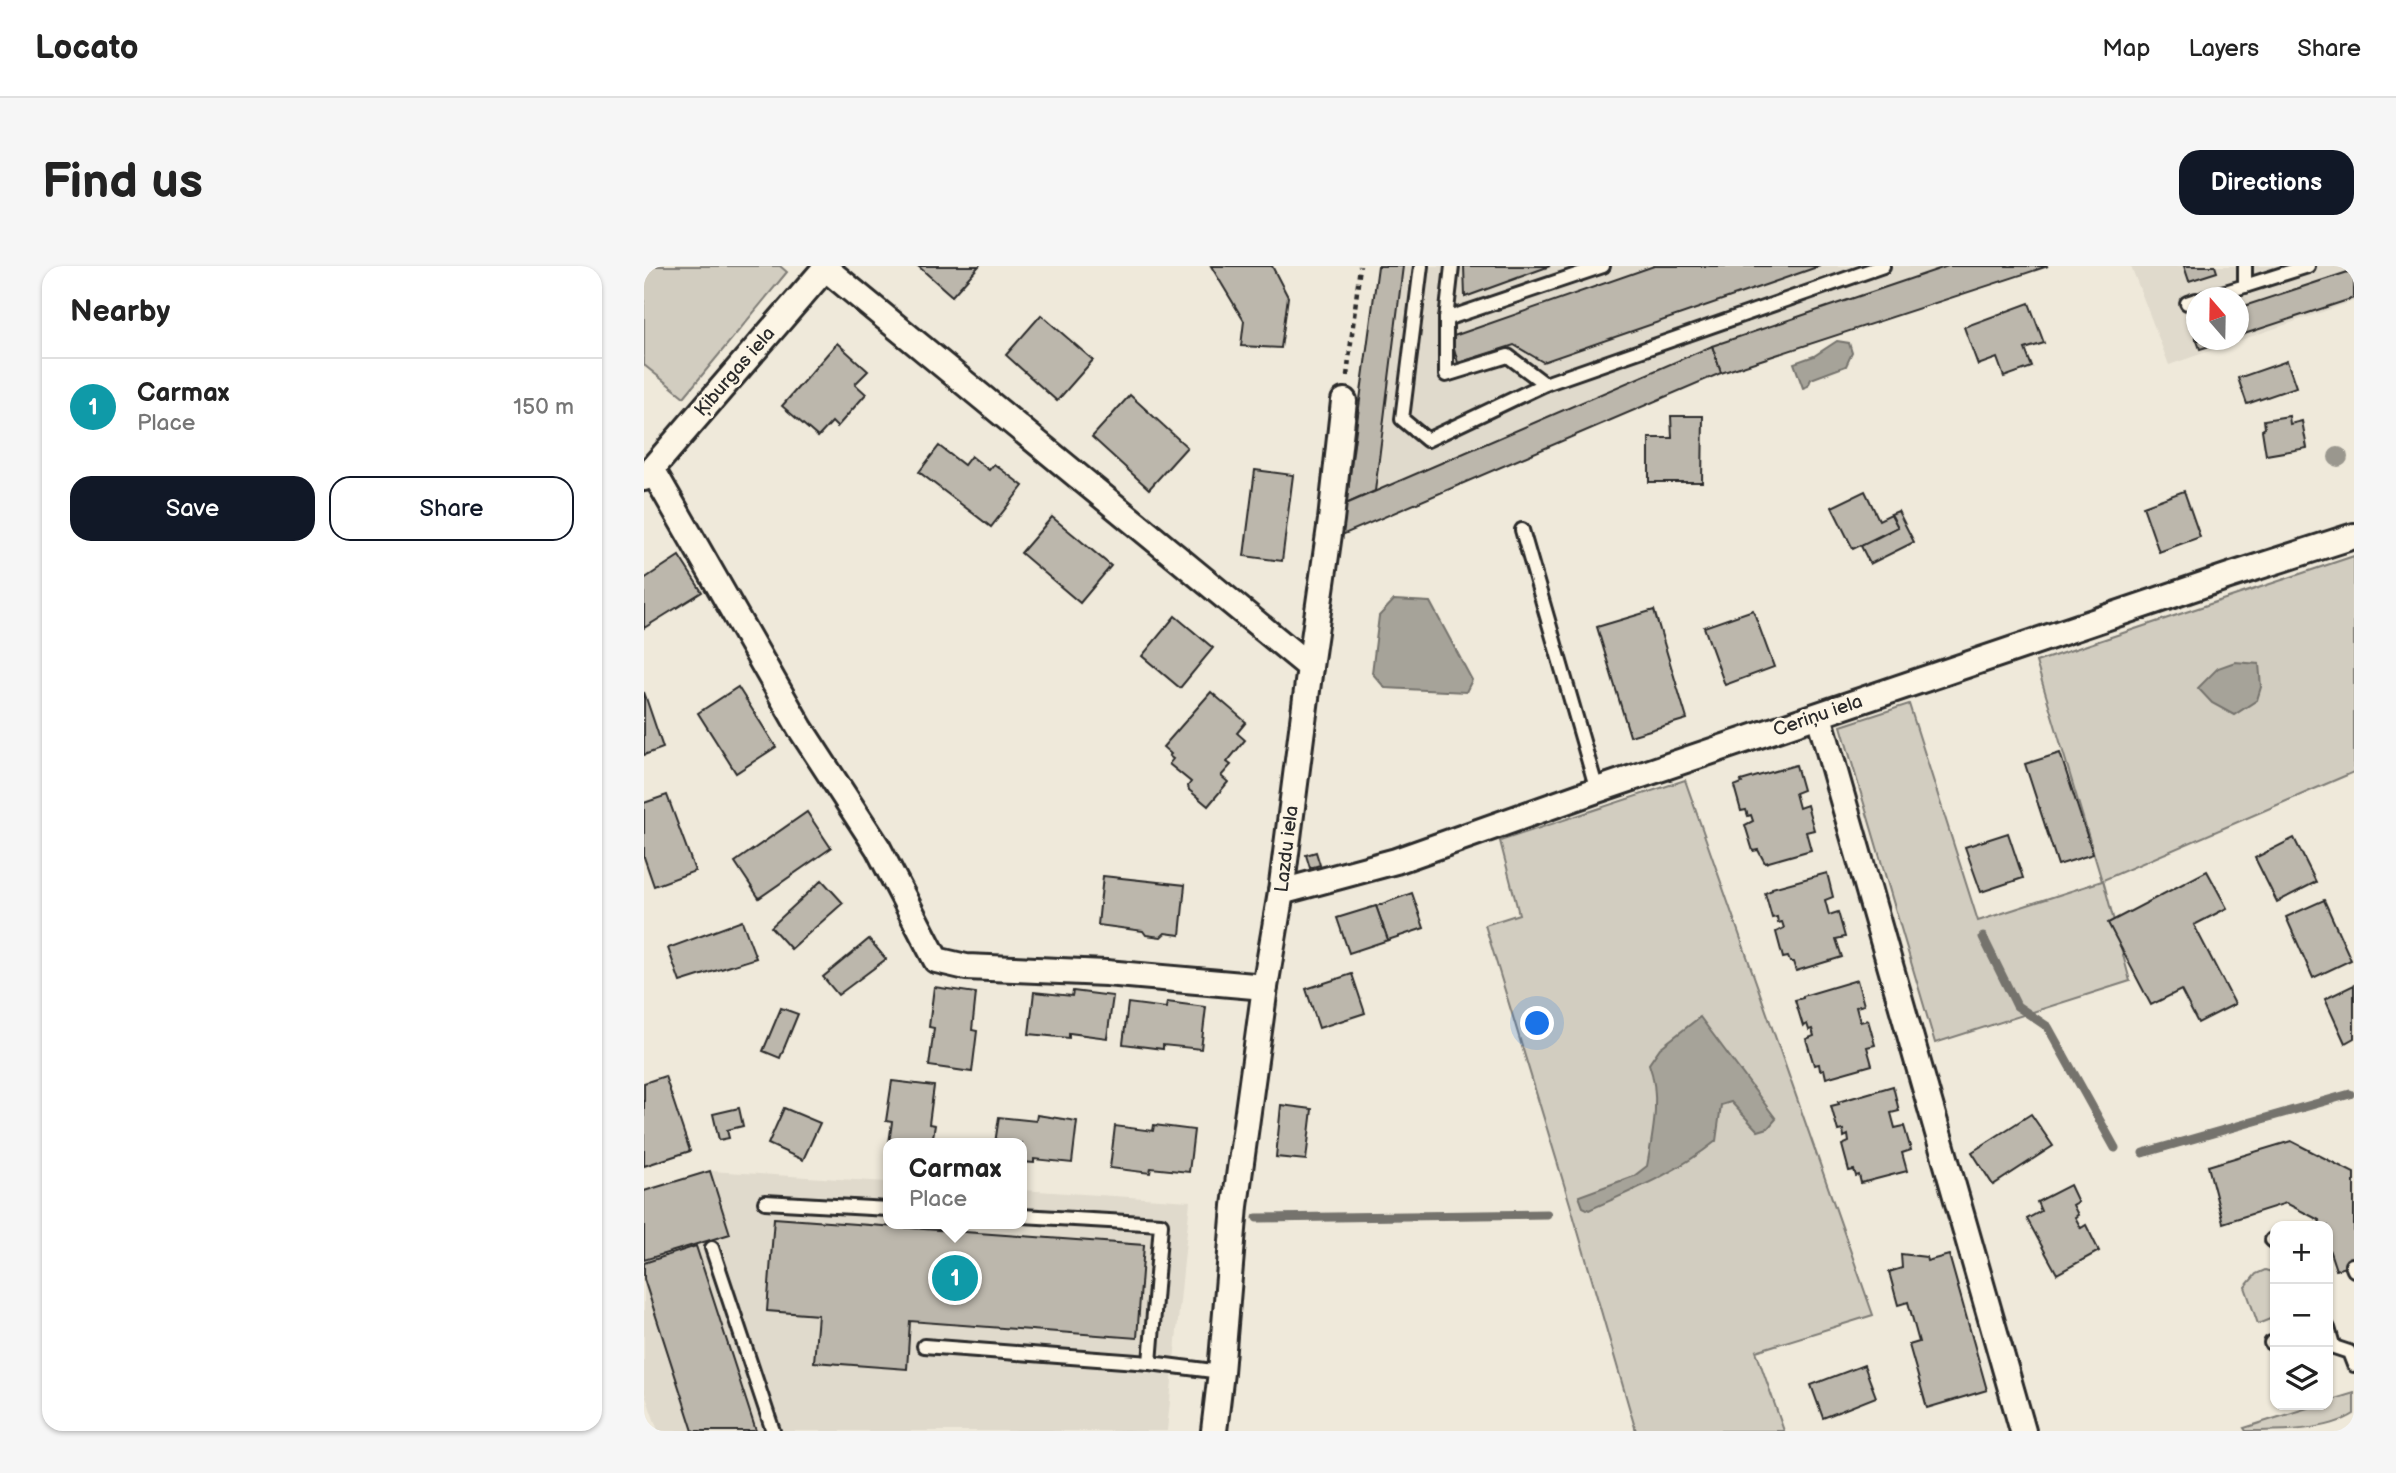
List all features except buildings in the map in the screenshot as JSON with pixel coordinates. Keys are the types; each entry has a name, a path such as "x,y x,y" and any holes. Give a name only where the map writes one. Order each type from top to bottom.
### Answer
{"street":[{"name":"Ķiburgas iela","path":"648,474 826,267"},
{"path":"826,267 1310,667"},
{"name":"Lazdu iela","path":"1214,1431 1222,1372 1235,1206 1265,987 1282,892 1344,401"},
{"path":"648,474 800,728 878,848 936,960 966,967 1105,973 1265,987"},
{"name":"Ceriņu iela","path":"1282,892 1396,861 1597,790 2354,536"},
{"path":"1819,716 2023,1431"}],"lane":[{"path":"1421,266 1402,419 1427,440 1545,384 1883,266"},
{"path":"1452,266 1446,319 1446,375 1508,356 1545,384"},
{"path":"1446,319 1603,266"},
{"path":"2245,266 2245,286"},
{"path":"2242,287 2308,266"},
{"path":"1522,530 1597,790"},
{"path":"765,1202 883,1209"},
{"path":"1027,1216 1161,1224 1150,1363"},
{"path":"712,1248 773,1431"},
{"path":"924,1346 1150,1363 1222,1372"},
{"path":"2333,1346 2352,1350 2354,1365"}],"path":[{"path":"1344,401 1360,266"}],"shaded area":[{"path":"644,266 780,266 787,272 684,397 644,365"},
{"path":"1378,266 2048,266 1712,376 1342,535"},
{"path":"2131,266 2354,266 2354,301 2249,337 2249,287 2186,287 2186,350 2212,350 2169,365"},
{"path":"1837,341 1849,343 1852,353 1846,366 1811,379 1808,386 1803,388 1794,363 1814,356"},
{"path":"2354,556 2354,772 2103,880 2130,981 1935,1043 1841,726 1909,704 1978,921 2102,881 2036,662"},
{"path":"1394,600 1430,602 1472,680 1466,692 1385,688 1372,673 1379,616"},
{"path":"2235,662 2259,664 2261,687 2257,700 2234,715 2212,703 2198,688 2218,668"},
{"path":"1685,780 1873,1315 1756,1351 1784,1431 1636,1431 1485,925 1519,914 1500,841"},
{"path":"1700,1017 1776,1119 1768,1128 1758,1131 1731,1102 1721,1105 1716,1141 1671,1171 1639,1187 1589,1210 1583,1207 1579,1196 1634,1176 1647,1166 1655,1102 1649,1064 1660,1048"},
{"path":"710,1171 883,1182 883,1229 1027,1229 1027,1190 1190,1201 1167,1431 658,1431 644,1391 644,1191"},
{"path":"2265,1270 2270,1272 2270,1319 2258,1324 2245,1287 2256,1274"},
{"path":"2354,1393 2354,1414 2317,1427 2246,1431 2244,1428 2301,1410 2333,1410 2333,1399"}],"waterway":[{"path":"1983,937 2017,1006 2048,1027 2115,1148"},
{"path":"2143,1153 2350,1094"},
{"path":"1257,1218 1547,1214"}],"place":[{"name":"Carmax","path":"955,1278"}]}
